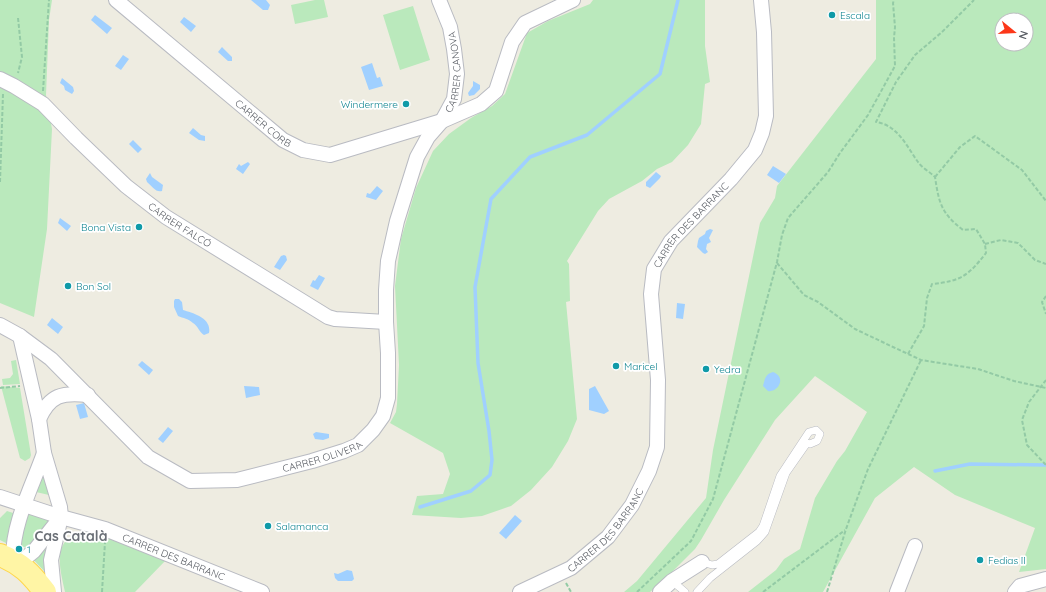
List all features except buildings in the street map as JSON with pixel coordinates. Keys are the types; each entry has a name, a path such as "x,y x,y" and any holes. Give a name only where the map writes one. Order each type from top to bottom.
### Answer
{"main road":[{"path":"10,560 33,576 45,592"}],"street":[{"name":"CARRER CORB","path":"116,0 283,140 303,150 330,155 442,121"},
{"name":"CARRER CANOVA","path":"438,0 450,27 457,74 454,99 442,121"},
{"path":"442,121 481,104 496,91 512,42 525,23 574,0"},
{"name":"CARRER DES BARRANC","path":"520,592 571,568 608,537 632,505 649,471 657,447 658,380 652,294 654,269 671,241 731,179 755,150 762,133 766,116 762,0"},
{"name":"CARRER FALCÓ","path":"6,82 42,104 126,186 166,217 328,317 335,319 386,322"},
{"name":"CARRER OLIVERA","path":"0,325 20,336 51,359 148,457 190,481 236,480 344,451 358,445 373,430 383,416 388,398 389,368 386,293 388,260 397,221 417,157 428,138 442,121"},
{"path":"20,336 39,419 44,453 61,512 51,560 54,592"},
{"path":"39,419 45,406 57,397 70,393 88,395"},
{"path":"44,453 26,500 12,546 10,560 34,551 61,512"},
{"name":"CARRER DES BARRANC","path":"0,497 26,500 61,512 262,592"},
{"path":"897,592 915,546"},
{"path":"660,592 672,581 702,562"},
{"path":"1015,592 1020,586 1046,579"}],"lane":[{"path":"697,592 710,578 757,541 764,532 786,473 807,443 810,444 817,441 820,434 816,430 809,432 780,476 763,526 758,532 718,564 712,565 702,562"},
{"path":"672,581 685,592"}],"path":[{"path":"42,104 49,0"},
{"path":"637,592 691,542 713,499 777,262 782,234 788,218 828,172 868,115 895,66 894,38 896,27 893,3 894,0"},
{"path":"908,354 924,326 927,298 932,284 949,282 963,277 974,269 986,253 985,244 976,229 963,230 954,224 944,211 938,199 935,177 919,164 899,134 882,123 876,122 896,82 914,55 942,32 974,0"},
{"path":"0,182 6,82 22,57 18,18"},
{"path":"935,177 960,147 975,136 1022,170 1046,201"},
{"path":"985,244 1001,240 1018,243 1034,260 1046,264"},
{"path":"777,262 804,295 818,302 854,329 921,360 978,369 1014,381 1046,388"},
{"path":"1046,296 1042,302 1046,314"},
{"path":"827,592 846,529 868,468 921,360"},
{"path":"1046,380 1029,402 1022,420 1027,445 1046,464"},
{"path":"0,388 31,385"},
{"path":"102,592 105,529"},
{"path":"763,592 846,529"}],"green space":[{"path":"0,0 52,0 49,20 46,95 52,129 47,229 34,317 0,303"},
{"path":"315,0 324,0 328,17 295,24 291,5"},
{"path":"593,0 705,0 705,46 710,82 705,84 701,124 688,145 672,162 657,169 642,181 609,199 598,211 567,261 569,264 570,301 566,302 577,419 568,441 552,467 531,490 511,506 482,516 461,518 412,515 417,496 443,494 450,474 443,453 390,423 396,412 399,365 395,286 401,239 416,188 433,151 449,134 471,118 492,106 505,94 527,33 548,21 590,4"},
{"path":"876,0 1046,0 1046,569 1019,572 1035,528 955,495 914,467 875,498 823,592 748,592 776,570 784,559 800,549 815,498 837,461 845,451 867,412 815,376 775,420 695,549 650,592 624,592 637,581 706,498 713,450 760,223 775,198 777,186 876,59"},
{"path":"413,6 430,60 400,70 383,15"},
{"path":"16,360 20,384 3,385 2,379 10,378 13,374 11,361"},
{"path":"1,386 20,388 31,455 30,458 25,461 20,458"},
{"path":"42,468 49,495 36,492"},
{"path":"7,511 13,513 14,520 6,543 0,540 0,518"},
{"path":"29,513 46,517 50,522 28,549 18,544 18,537"},
{"path":"94,531 166,560 135,592 65,592 61,572 60,554 68,539 75,534"},
{"path":"50,540 45,572 32,558"}],"water":[{"path":"251,0 266,0 270,5 268,10 263,10"},
{"path":"95,15 112,28 107,34 91,20"},
{"path":"184,17 196,26 191,32 180,22"},
{"path":"222,47 232,57 232,61 228,61 218,52"},
{"path":"123,55 129,59 121,70 115,66"},
{"path":"372,63 377,78 380,77 383,86 369,90 361,67"},
{"path":"62,78 73,87 74,91 72,94 65,90 64,86 60,83"},
{"path":"473,81 480,85 480,89 474,95 469,96 468,93 473,86"},
{"path":"193,128 201,135 205,136 205,141 199,140 189,133"},
{"path":"133,140 142,149 138,153 129,144"},
{"path":"248,162 250,164 243,174 236,169 239,164 241,166"},
{"path":"773,166 786,174 779,183 767,175"},
{"path":"656,172 661,176 660,178 650,188 646,186 646,182"},
{"path":"150,173 152,177 163,185 162,191 156,190 147,182 146,179"},
{"path":"377,186 383,191 376,200 366,197 367,193 370,194"},
{"path":"60,218 71,226 67,231 58,223"},
{"path":"710,229 713,230 709,238 711,242 707,244 706,249 708,252 705,254 697,247 698,241 706,231"},
{"path":"281,256 286,256 287,260 280,270 274,267"},
{"path":"319,275 325,278 318,290 310,286 313,280 315,281"},
{"path":"175,299 179,299 182,302 183,310 205,320 208,324 209,333 204,335 191,322 178,316 174,307"},
{"path":"677,303 685,304 683,319 676,318"},
{"path":"52,318 63,327 58,334 47,325"},
{"path":"142,361 153,370 149,375 138,365"},
{"path":"773,372 780,377 780,384 775,390 768,391 763,386 767,375"},
{"path":"244,386 259,387 260,395 246,398"},
{"path":"595,386 609,411 604,414 589,410 589,389"},
{"path":"84,403 88,417 80,419 76,405"},
{"path":"168,427 173,431 163,443 158,439"},
{"path":"316,432 329,434 329,438 323,440 315,439 313,434"},
{"path":"515,515 522,521 506,539 499,533"},
{"path":"347,570 352,571 354,579 352,581 338,581 335,578 334,573 338,574"}],"waterway":[{"path":"420,507 471,491 490,475 492,460 478,363 475,287 491,199 530,157 587,135 660,74 678,0"},
{"path":"935,471 970,464 1046,465"}],"place":[{"name":"Escala","path":"832,15"},
{"name":"Windermere","path":"406,104"},
{"name":"Bona Vista","path":"139,227"},
{"name":"Bon Sol","path":"68,286"},
{"name":"Maricel","path":"616,366"},
{"name":"Yedra","path":"706,369"},
{"name":"Salamanca","path":"268,526"},
{"name":"1","path":"19,549"},
{"name":"Fedias II","path":"980,560"}],"district":[{"name":"Cas Català","path":"71,536"}]}
